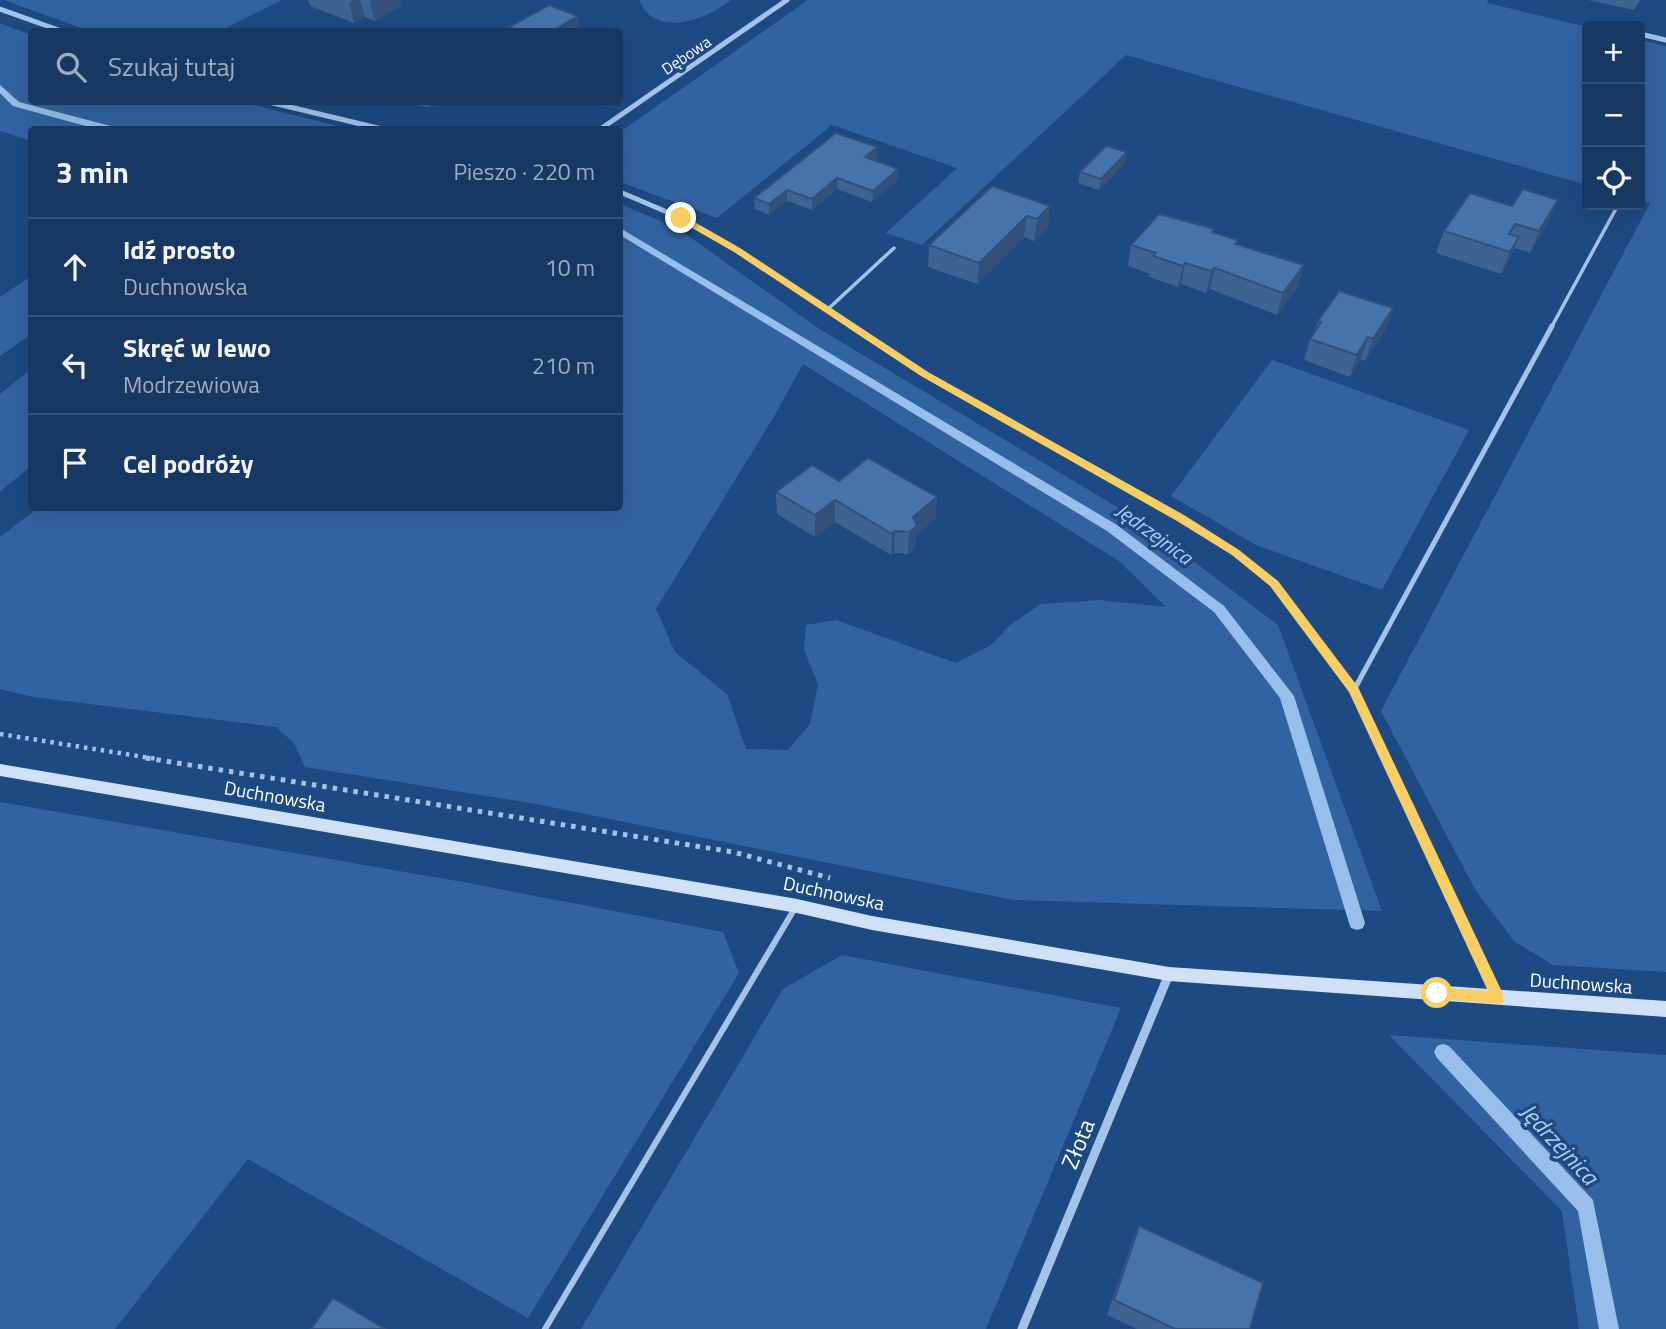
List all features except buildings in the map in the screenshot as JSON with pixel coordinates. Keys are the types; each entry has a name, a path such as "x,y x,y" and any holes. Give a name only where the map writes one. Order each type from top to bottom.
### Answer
{"street":[{"name":"Dębowa","path":"604,126 787,0"},
{"path":"0,9 53,28"},
{"path":"1645,35 1666,40"},
{"path":"282,105 369,126"},
{"path":"623,193 681,218 737,250 924,374 1181,518 1235,553 1274,583 1354,690 1498,998"},
{"name":"Duchnowska","path":"0,771 797,906 872,923 1169,974 1666,1009"},
{"name":"Złota","path":"1022,1329 1169,974"}],"lane":[{"path":"1354,690 1615,210"},
{"path":"827,310 894,248"},
{"path":"545,1329 797,906"}],"path":[{"path":"0,734 733,852 838,880"}],"shaded area":[{"path":"4,0 282,0 226,28 81,28"},
{"path":"639,0 731,0 695,19 669,22 657,19 647,12"},
{"path":"808,0 1488,0 1487,3 1582,26 1582,184 1126,55 922,245 886,233 957,168 832,125 717,218 623,183 623,130"},
{"path":"0,23 28,34 28,105 254,105 337,126 28,126 28,140 0,131"},
{"path":"1645,41 1666,46 1666,972 1553,965 1514,941 1476,891 1381,711 1650,203 1645,201"},
{"path":"623,205 677,228 821,330 1139,520 1278,625 1382,911 1013,900 531,803 305,767 294,743 276,727 33,697 0,689 0,537 34,511 623,511","holes":["803,364 1119,561 1166,607 1100,600 1041,604 1009,626 991,645 956,663 836,620 806,625 804,649 818,685 810,724 788,750 746,749 727,694 675,652 656,609"]},
{"path":"28,278 28,336 0,356 0,297"},
{"path":"1272,360 1469,430 1382,590 1256,545 1171,496"},
{"path":"28,371 28,469 0,492 0,394"},
{"path":"0,802 463,882 723,932 739,973 528,1318 248,1159 115,1329 0,1329"},
{"path":"842,955 1121,1008 986,1329 581,1329 783,989"},
{"path":"1389,1035 1666,1055 1666,1329 1579,1329 1562,1211"}],"waterway":[{"name":"Jędrzejnica","path":"0,88 16,104 100,126"},
{"name":"Jędrzejnica","path":"623,233 1112,528 1219,609 1287,696 1357,923"},
{"name":"Jędrzejnica","path":"1443,1052 1586,1207 1609,1329"}],"route":[{"path":"681,218 737,250 924,374 1181,518 1235,553 1274,583 1354,690 1498,998 1437,993"}]}
